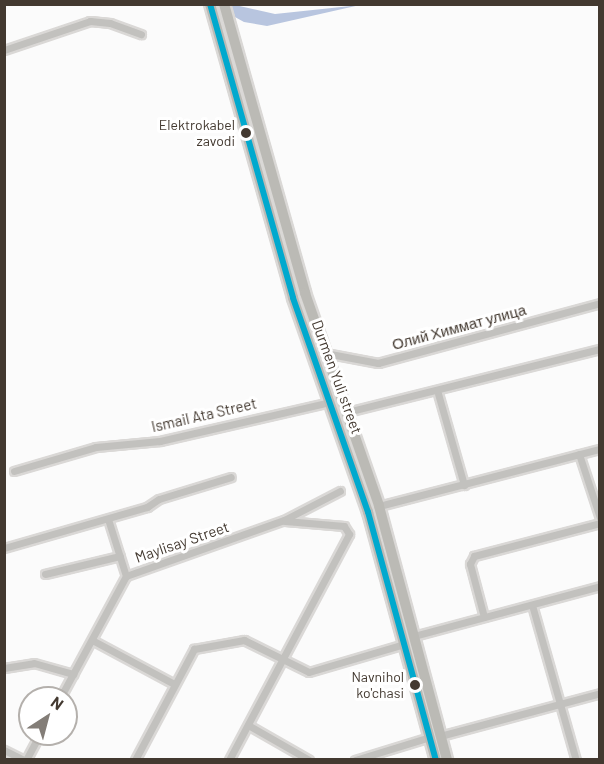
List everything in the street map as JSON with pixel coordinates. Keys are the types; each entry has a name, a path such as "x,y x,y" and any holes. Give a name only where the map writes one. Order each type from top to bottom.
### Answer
{"main road":[{"name":"Durmen Yuli street","path":"210,4 293,298 411,640"},
{"name":"Durmen Yuli street","path":"224,4 244,80 326,353 379,506 425,699 435,736 447,759"},
{"path":"232,84 244,80"},
{"name":"Durmen Yuli street","path":"435,736 436,759"}],"street":[{"path":"4,50 90,21 110,23 141,34"},
{"name":"Олий Химмат улица","path":"326,353 378,363 600,303"},
{"path":"347,412 600,349"},
{"path":"437,390 464,485"},
{"name":"Ismail Ata Street","path":"15,471 96,447 160,441 330,402"},
{"path":"379,506 600,449"},
{"path":"484,617 470,564 474,556 600,521 579,454"},
{"path":"4,548 108,519 231,477"},
{"name":"Maylisay Street","path":"66,686 126,576 284,520 340,491"},
{"path":"108,519 126,576"},
{"path":"230,759 349,531 344,526 284,520"},
{"path":"45,574 120,556"},
{"path":"135,759 189,654 205,647 244,640 282,661 309,672 484,617 600,586"},
{"path":"532,605 576,759"},
{"path":"92,640 174,684"},
{"path":"4,669 34,663 73,674"},
{"path":"355,759 600,693"},
{"path":"249,725 309,759"},
{"path":"4,750 25,759 33,746"}],"water":[{"path":"213,5 235,5 275,14 360,5 267,26 244,22"}],"transit line":[{"path":"210,4 293,298 368,512 436,760"}],"place":[{"name":"Elektrokabel zavodi","path":"246,133"},
{"name":"Navnihol ko'chasi","path":"415,685"}]}
